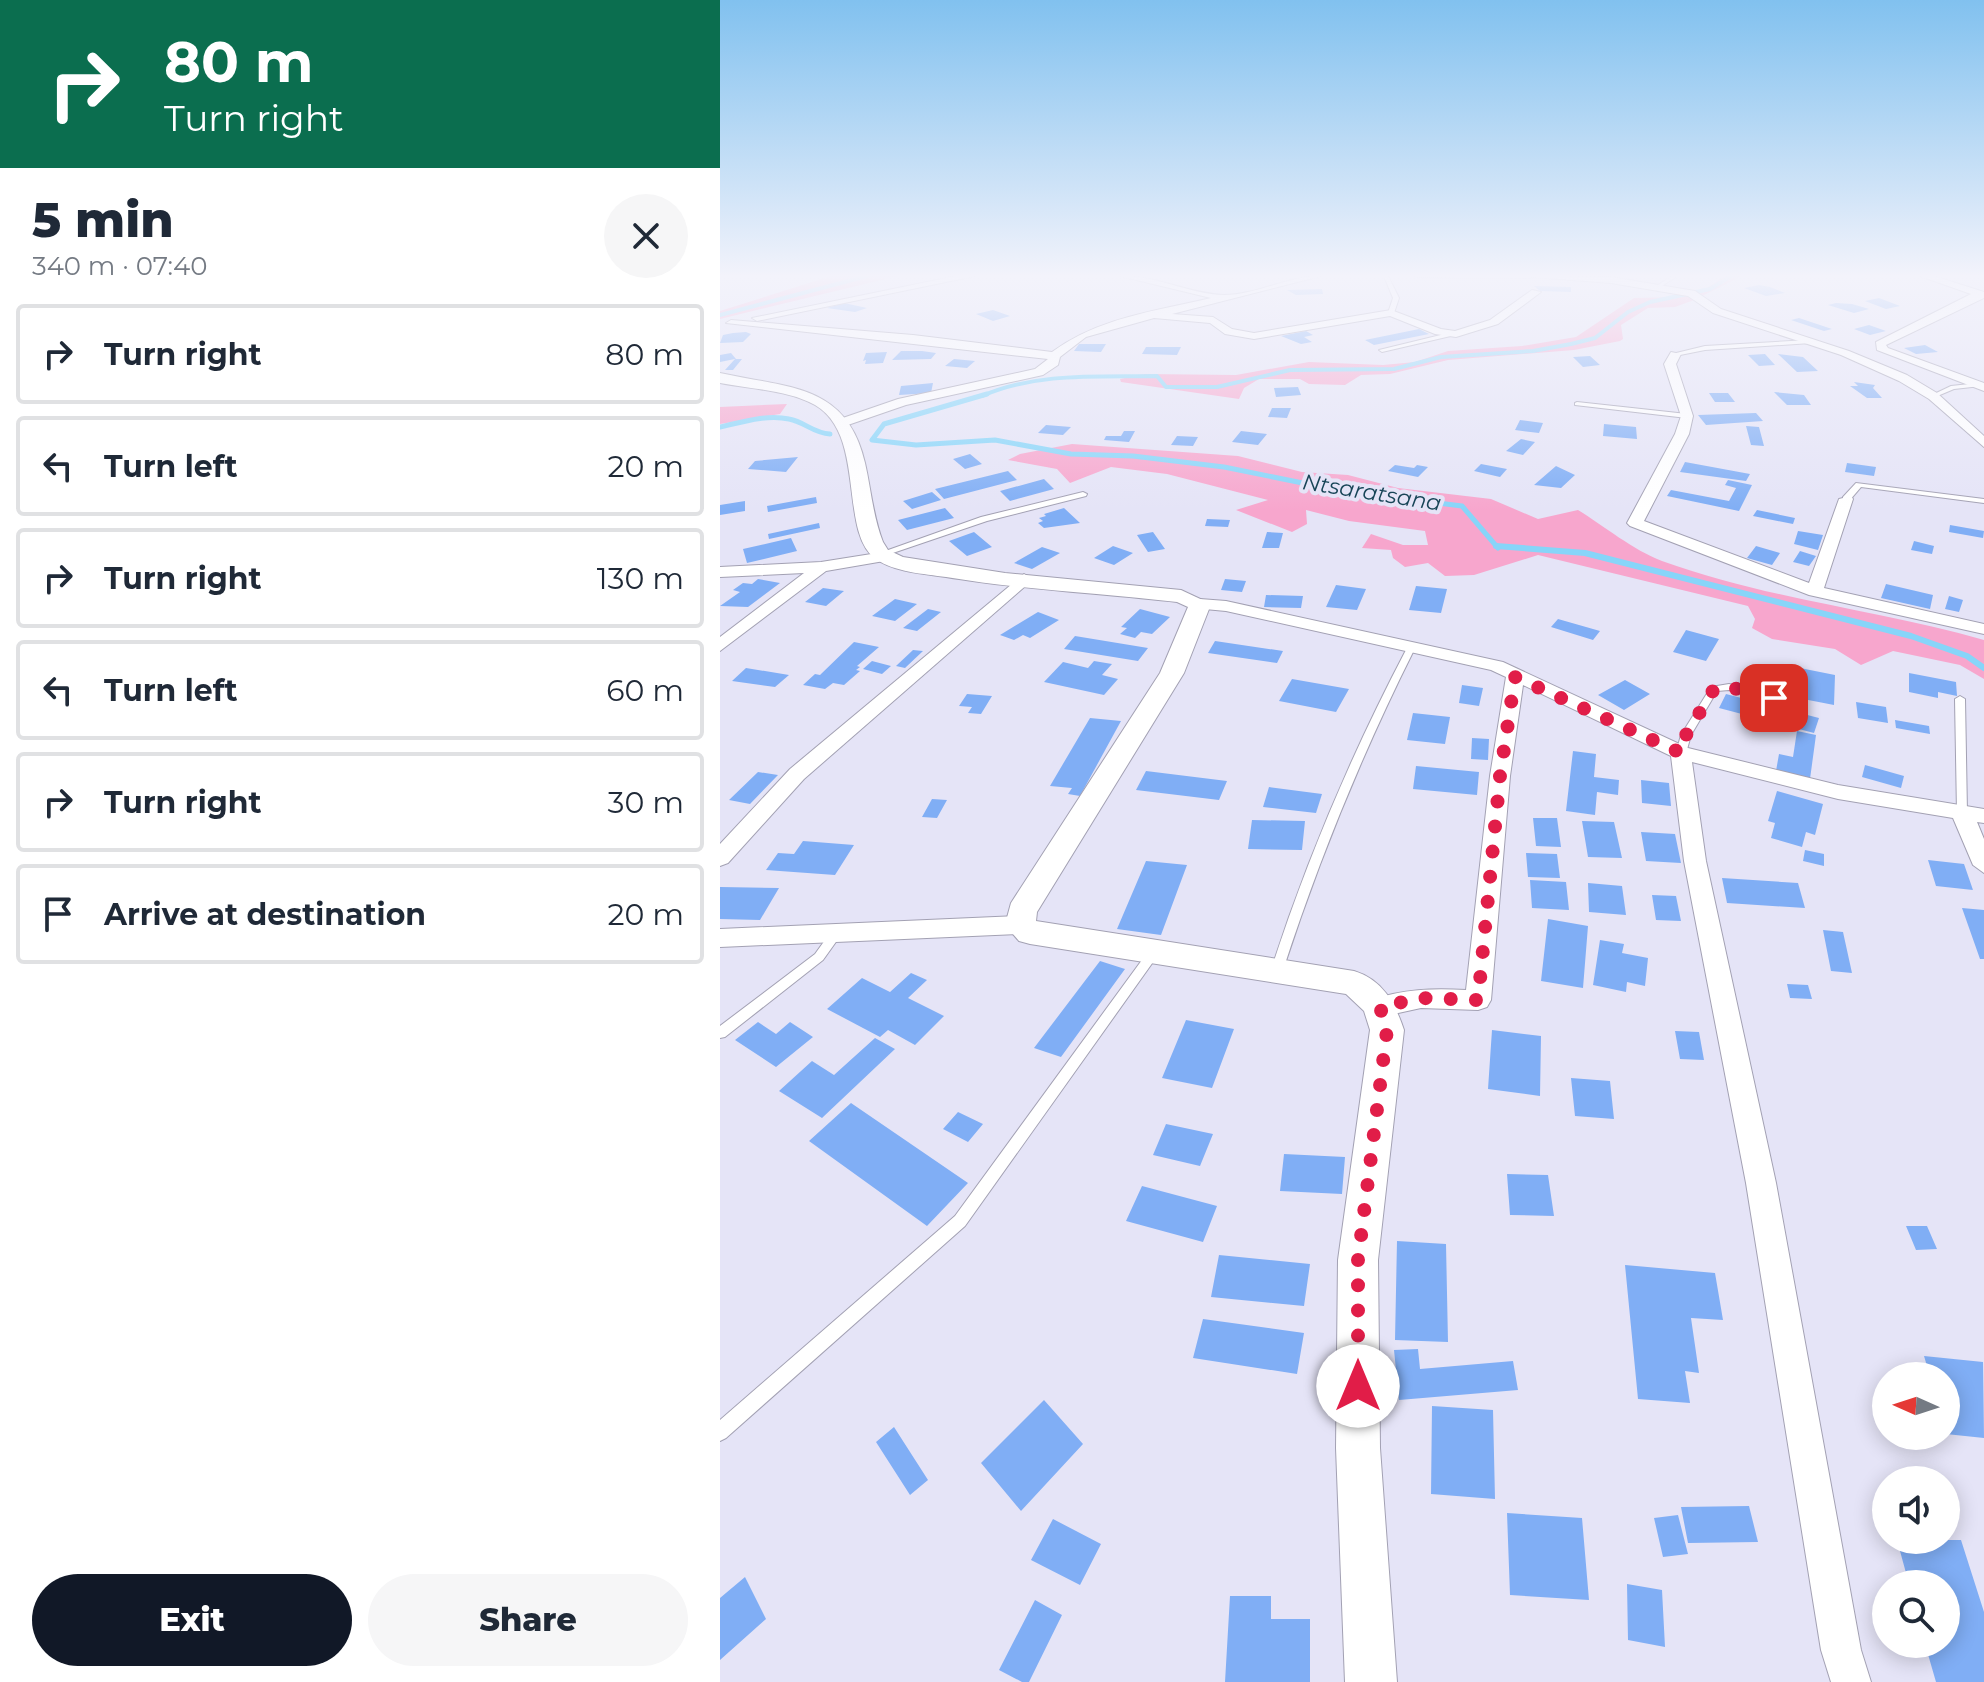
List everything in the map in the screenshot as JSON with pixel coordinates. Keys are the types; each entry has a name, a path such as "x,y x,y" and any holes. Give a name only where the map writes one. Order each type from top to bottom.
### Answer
{"street":[{"path":"842,423 902,402 991,385 1039,372 1054,363 1054,356 1042,354"},
{"path":"1675,354 1670,364 1687,416 1682,434 1635,523 1815,591 1984,629"},
{"path":"1846,354 1877,365 1933,396 1984,443"},
{"path":"1895,354 1981,386"},
{"path":"720,378 819,399 837,411 857,469 865,514 882,555"},
{"path":"1815,591 1846,499"},
{"path":"720,572 821,567 882,555 921,567 1181,596 1200,604 1226,606 1410,650 1497,666 1681,753 1838,792 1973,815 1984,865"},
{"path":"720,646 821,567"},
{"path":"720,858 797,774 1024,579"},
{"path":"1020,925 1022,911 1172,673 1200,604"},
{"path":"1380,1007 1421,998 1478,1000 1500,776 1515,677"},
{"path":"1681,753 1695,861 1761,1183 1841,1650 1851,1682"},
{"path":"720,938 1020,925 1030,933 1354,983 1370,993 1380,1007 1387,1030 1358,1260 1358,1448 1371,1682"}],"lane":[{"path":"1933,396 1953,387 1981,386"},
{"path":"1577,404 1687,416"},
{"path":"1846,499 1859,485 1984,501"},
{"path":"882,555 984,519 1083,494"},
{"path":"1277,970 1306,875 1366,733 1410,650"},
{"path":"1681,753 1686,735 1714,689 1729,687 1774,698"},
{"path":"1960,699 1973,815"},
{"path":"720,1033 819,957 837,932"},
{"path":"720,1432 960,1221 1155,950"}],"shaded area":[{"path":"1438,354 1517,354 1448,360 1390,374 1361,375 1345,385 1309,384 1300,379 1259,379 1244,388 1239,399 1121,382 1120,379 1145,374 1236,375 1309,362 1383,365 1415,362"},
{"path":"787,404 780,414 720,424 720,407"},
{"path":"1072,444 1238,456 1302,472 1348,475 1398,488 1491,499 1538,519 1578,510 1651,556 1702,574 1984,640 1984,679 1960,665 1893,651 1861,665 1835,649 1772,639 1752,628 1755,619 1748,606 1538,555 1474,575 1445,576 1428,563 1405,567 1393,558 1391,550 1362,548 1371,534 1403,545 1428,545 1425,531 1349,521 1306,510 1307,524 1292,532 1236,510 1268,500 1167,474 1111,467 1070,483 1057,469 1008,460 1020,454"}],"building":[{"path":"732,354 736,359 742,359 733,370 725,370 735,359 720,362 720,355"},
{"path":"865,354 886,354 883,363 865,364 866,360 863,361"},
{"path":"898,354 935,354 931,359 892,360"},
{"path":"1765,354 1775,365 1759,366 1748,355"},
{"path":"1779,354 1803,357 1818,371 1797,372"},
{"path":"1590,356 1600,365 1583,367 1573,357"},
{"path":"954,359 975,361 967,368 945,366"},
{"path":"1854,382 1875,385 1873,388 1882,398 1867,398 1850,386 1858,386"},
{"path":"933,383 931,393 899,395 901,386"},
{"path":"1298,387 1301,395 1276,397 1274,388"},
{"path":"1774,392 1804,395 1811,405 1787,405"},
{"path":"1709,393 1728,393 1735,402 1715,402"},
{"path":"1272,408 1291,408 1287,418 1268,417"},
{"path":"1756,413 1763,421 1706,425 1698,415"},
{"path":"1520,420 1543,423 1539,433 1515,430"},
{"path":"1604,424 1636,427 1637,439 1603,436"},
{"path":"1046,425 1071,427 1063,435 1038,433"},
{"path":"1746,426 1759,427 1764,446 1751,445"},
{"path":"1124,431 1135,431 1129,442 1104,440 1106,436 1121,436"},
{"path":"1241,431 1267,434 1258,445 1232,442"},
{"path":"1177,436 1198,437 1193,446 1171,445"},
{"path":"1521,439 1535,442 1523,455 1506,451"},
{"path":"970,454 982,464 965,469 953,459"},
{"path":"798,457 786,472 748,469 755,461"},
{"path":"1685,462 1750,474 1746,481 1680,472"},
{"path":"1847,463 1876,467 1874,476 1845,472"},
{"path":"1481,464 1507,469 1500,477 1474,471"},
{"path":"1395,465 1428,467 1418,477 1388,471"},
{"path":"1556,466 1575,475 1561,488 1534,485"},
{"path":"1008,471 1017,480 944,499 935,489"},
{"path":"1044,479 1054,489 1010,501 1000,491"},
{"path":"1728,480 1752,485 1739,511 1667,496 1671,490 1729,501 1736,488 1725,485"},
{"path":"932,492 941,500 912,509 903,501"},
{"path":"816,497 817,503 768,512 767,506"},
{"path":"745,501 745,511 720,515 720,505"},
{"path":"945,508 954,518 907,530 898,520"},
{"path":"1064,508 1080,523 1044,528 1038,523 1043,521 1039,518 1046,516 1044,514"},
{"path":"1757,510 1795,518 1793,524 1753,516"},
{"path":"1207,519 1230,520 1228,527 1205,526"},
{"path":"819,523 820,528 769,539 768,534"},
{"path":"1950,525 1984,531 1983,538 1949,532"},
{"path":"1798,531 1823,535 1818,550 1794,544"},
{"path":"974,532 992,547 967,556 949,541"},
{"path":"1153,532 1165,549 1148,552 1137,535"},
{"path":"1267,532 1283,533 1279,548 1262,548"},
{"path":"791,538 797,551 747,563 743,549"},
{"path":"1914,541 1934,546 1932,554 1911,550"},
{"path":"1113,546 1133,553 1114,565 1094,558"},
{"path":"1756,546 1780,553 1772,565 1747,558"},
{"path":"1042,547 1060,553 1032,569 1014,563"},
{"path":"1800,551 1816,556 1809,566 1793,562"},
{"path":"758,579 780,583 748,607 720,606 740,592 733,590"},
{"path":"1225,579 1246,581 1242,592 1221,590"},
{"path":"1886,584 1933,595 1930,609 1881,598"},
{"path":"1336,585 1366,589 1357,610 1326,607"},
{"path":"1416,586 1447,589 1441,613 1409,610"},
{"path":"823,588 844,591 826,606 805,602"},
{"path":"1266,595 1303,596 1301,608 1264,607"},
{"path":"1949,596 1963,600 1959,612 1945,609"},
{"path":"895,599 917,604 895,621 872,616"},
{"path":"928,609 941,612 917,631 903,628"},
{"path":"1140,609 1170,617 1152,634 1141,632 1135,638 1120,634 1127,628 1121,627"},
{"path":"1038,612 1059,620 1030,638 1023,635 1014,640 1000,635"},
{"path":"1558,619 1600,631 1593,640 1551,627"},
{"path":"1686,630 1719,639 1706,661 1673,652"},
{"path":"1075,636 1148,648 1138,661 1064,649"},
{"path":"1215,641 1283,651 1277,663 1208,653"},
{"path":"854,642 879,647 857,666 860,667 856,670 860,671 844,685 833,683 825,689 803,685 815,674 820,675"},
{"path":"913,650 923,651 905,668 896,666"},
{"path":"872,661 891,666 882,674 863,669"},
{"path":"1094,661 1112,664 1102,675 1118,679 1104,695 1044,682 1063,662 1088,668"},
{"path":"746,668 789,675 775,687 732,681"},
{"path":"1800,668 1835,675 1834,705 1798,698"},
{"path":"1909,673 1956,682 1957,696 1938,692 1938,698 1909,692"},
{"path":"1292,679 1349,689 1336,712 1279,701"},
{"path":"1625,680 1650,694 1624,710 1598,695"},
{"path":"1462,685 1483,688 1479,706 1459,703"},
{"path":"967,694 992,696 981,714 968,713 972,707 959,706"},
{"path":"1726,694 1819,718 1814,733 1719,708"},
{"path":"1856,702 1886,707 1888,723 1858,718"},
{"path":"1413,713 1450,717 1445,744 1407,740"},
{"path":"1090,718 1121,721 1080,796 1068,794 1072,788 1050,786"},
{"path":"1895,720 1929,726 1930,734 1896,728"},
{"path":"1797,731 1816,735 1810,779 1776,771 1779,754 1793,757"},
{"path":"1472,738 1489,739 1488,760 1471,759"},
{"path":"1573,751 1596,754 1594,777 1619,780 1618,795 1597,792 1595,815 1566,811"},
{"path":"1865,765 1904,776 1901,788 1862,777"},
{"path":"1416,766 1479,772 1477,795 1413,789"},
{"path":"1146,771 1227,781 1219,800 1136,790"},
{"path":"758,772 778,775 750,804 729,800"},
{"path":"1641,780 1669,783 1671,806 1642,803"},
{"path":"1269,787 1322,794 1316,813 1263,807"},
{"path":"1777,791 1823,804 1815,835 1806,832 1802,847 1771,838 1775,823 1768,821"},
{"path":"932,799 947,800 937,818 922,817"},
{"path":"1533,818 1557,818 1561,847 1536,846"},
{"path":"1252,820 1305,821 1302,850 1248,849"},
{"path":"1582,821 1614,822 1622,858 1588,857"},
{"path":"1641,832 1675,834 1681,863 1646,861"},
{"path":"803,841 854,845 835,875 766,870 778,853 794,854"},
{"path":"1805,850 1824,854 1824,866 1803,861"},
{"path":"1526,853 1557,854 1560,878 1528,877"},
{"path":"1928,860 1964,864 1973,890 1936,886"},
{"path":"1146,861 1187,865 1161,935 1117,929"},
{"path":"1722,878 1798,883 1805,908 1727,903"},
{"path":"1530,880 1566,882 1569,910 1532,908"},
{"path":"1588,883 1622,886 1626,915 1589,912"},
{"path":"720,887 779,888 760,920 720,919"},
{"path":"1652,895 1676,896 1681,921 1656,920"},
{"path":"1962,908 1984,910 1984,959 1980,959"},
{"path":"1548,919 1588,926 1583,988 1541,981"},
{"path":"1823,930 1843,932 1852,973 1831,971"},
{"path":"1600,940 1624,944 1622,953 1648,958 1645,986 1627,982 1626,992 1593,985"},
{"path":"1100,961 1125,969 1061,1057 1034,1048"},
{"path":"911,973 927,980 908,998 944,1016 915,1045 888,1030 880,1037 827,1009 862,978 890,992"},
{"path":"1787,984 1808,985 1812,999 1790,998"},
{"path":"1186,1020 1234,1029 1212,1088 1162,1078"},
{"path":"758,1022 776,1034 790,1022 813,1037 776,1067 735,1040"},
{"path":"1492,1030 1541,1036 1540,1096 1488,1089"},
{"path":"1675,1031 1699,1032 1704,1060 1680,1059"},
{"path":"875,1038 895,1049 822,1118 779,1091 812,1061 834,1075"},
{"path":"1571,1078 1610,1081 1614,1119 1575,1116"},
{"path":"851,1103 968,1183 927,1226 809,1141"},
{"path":"958,1112 983,1124 968,1142 943,1129"},
{"path":"1166,1124 1213,1134 1200,1166 1153,1155"},
{"path":"1284,1154 1345,1157 1342,1194 1280,1191"},
{"path":"1507,1174 1548,1175 1554,1216 1510,1215"},
{"path":"1142,1186 1217,1206 1203,1242 1126,1221"},
{"path":"1906,1226 1927,1226 1937,1249 1916,1250"},
{"path":"1397,1241 1446,1244 1448,1342 1395,1340"},
{"path":"1219,1255 1310,1264 1304,1306 1211,1297"},
{"path":"1625,1265 1715,1273 1723,1320 1691,1318 1699,1373 1685,1371 1690,1403 1638,1399"},
{"path":"1203,1319 1304,1333 1297,1374 1193,1358"},
{"path":"1418,1349 1420,1369 1513,1361 1518,1390 1399,1400 1394,1350"},
{"path":"1924,1356 1983,1362 1984,1438 1960,1435 1960,1362 1926,1362"},
{"path":"1044,1400 1083,1444 1021,1511 981,1463"},
{"path":"1432,1406 1493,1410 1495,1499 1431,1494"},
{"path":"894,1427 928,1480 910,1495 876,1442"},
{"path":"1749,1506 1758,1542 1688,1543 1681,1507"},
{"path":"1507,1513 1582,1518 1589,1600 1510,1595"},
{"path":"1678,1515 1688,1554 1663,1557 1654,1518"},
{"path":"1053,1519 1101,1544 1080,1585 1031,1560"},
{"path":"1961,1540 1984,1612 1984,1682 1936,1682 1929,1658 1960,1658 1960,1570 1905,1570 1901,1554 1960,1554"},
{"path":"745,1577 766,1619 720,1660 720,1598"},
{"path":"1627,1584 1662,1590 1665,1647 1628,1640"},
{"path":"1230,1596 1271,1596 1271,1619 1310,1619 1310,1682 1225,1682"},
{"path":"1035,1600 1062,1615 1029,1682 1022,1682 999,1670"}],"waterway":[{"path":"982,396 1024,383 1068,377 1157,376 1166,387 1217,387 1290,370 1394,369 1441,357 1479,354"},
{"name":"Ntsaratsana","path":"987,394 884,424 872,440 916,445 995,440 1071,454 1133,456 1224,467 1342,491 1462,506 1496,546"},
{"name":"Ntsaratsana","path":"720,427 772,417 795,420 830,434"},
{"name":"Ntsaratsana","path":"1496,546 1585,553 1911,636 1967,656 1984,668"}],"route":[{"path":"1358,1386 1358,1260 1387,1030 1380,1007 1421,998 1478,1000 1500,776 1515,677 1681,753 1686,735 1714,689 1729,687 1774,698"}]}
